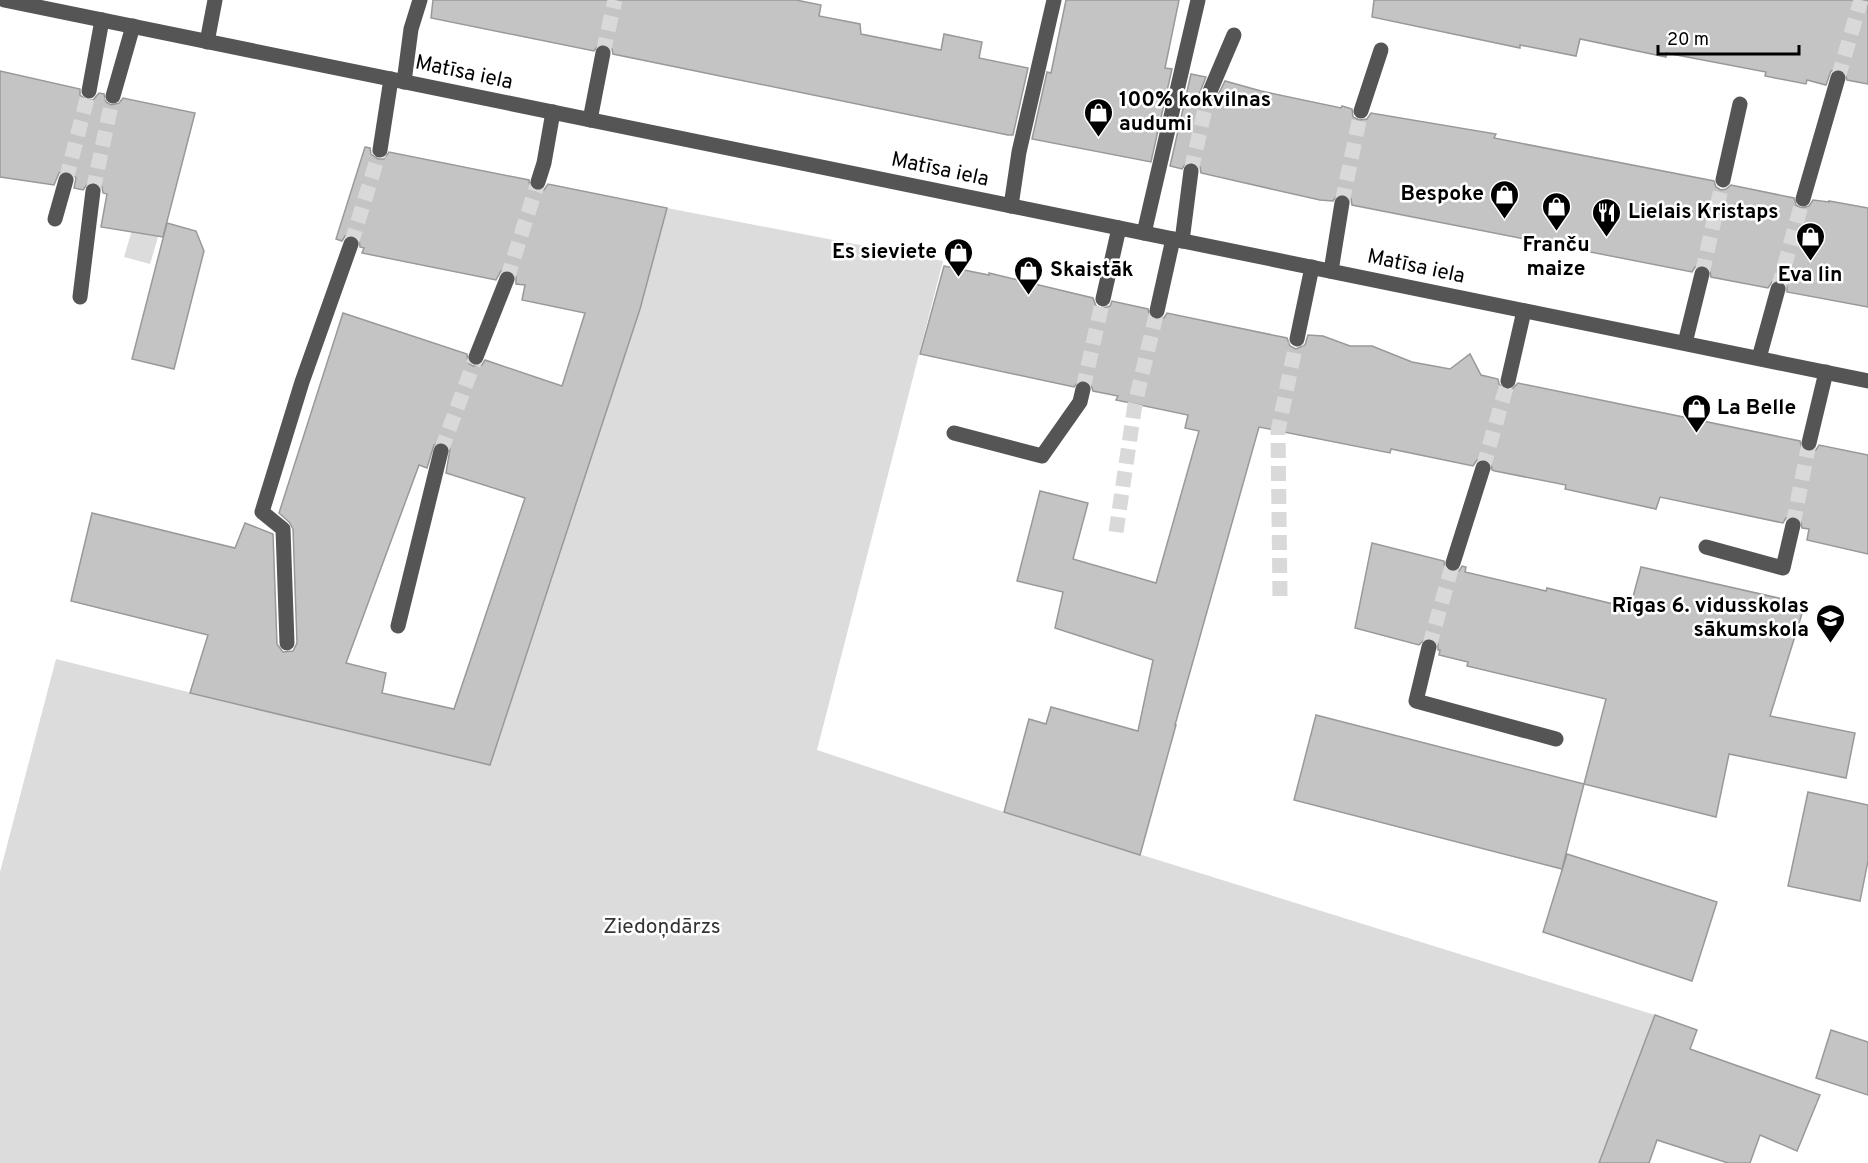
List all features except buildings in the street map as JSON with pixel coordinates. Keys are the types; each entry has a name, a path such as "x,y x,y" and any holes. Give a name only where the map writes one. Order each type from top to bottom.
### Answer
{"street":[{"name":"Matīsa iela","path":"4,0 74,7 102,21 1868,381"},
{"path":"207,42 215,0"},
{"path":"380,150 420,0"},
{"path":"1011,206 1018,152 1054,0"},
{"path":"1144,233 1198,0"},
{"path":"88,91 102,21"},
{"path":"113,96 133,27"},
{"path":"1208,96 1234,34"},
{"path":"1361,111 1381,50"},
{"path":"590,120 603,52"},
{"path":"1803,199 1838,78"},
{"path":"1723,180 1740,104"},
{"path":"538,182 544,163 553,112"},
{"path":"1157,311 1178,240 1191,171"},
{"path":"55,219 66,180"},
{"path":"80,297 93,191"},
{"path":"1331,271 1342,203"},
{"path":"1103,299 1119,228"},
{"path":"287,643 283,529 262,512 302,382 351,244"},
{"path":"1297,339 1312,267"},
{"path":"1685,343 1702,274"},
{"path":"476,357 507,279"},
{"path":"1759,358 1778,289"},
{"path":"1508,381 1524,311"},
{"path":"1809,442 1826,372"},
{"path":"954,433 1041,456 1080,402 1083,389"},
{"path":"398,626 441,451"},
{"path":"1453,563 1483,468"},
{"path":"1706,548 1783,568 1792,525"},
{"path":"1429,647 1416,701 1556,739"}],"green space":[{"name":"Ziedoņdārzs","path":"667,208 943,261 817,750 1004,812 1655,1015 1599,1163 0,1163 0,872 56,659 490,765 640,309"},
{"path":"138,210 164,217 150,264 124,257"}],"tunnel":[{"path":"603,53 615,0"},
{"path":"1838,78 1861,0"},
{"path":"66,180 89,91"},
{"path":"93,191 113,96"},
{"path":"1191,171 1208,96"},
{"path":"1342,203 1361,111"},
{"path":"351,244 380,150"},
{"path":"1702,274 1723,180"},
{"path":"507,279 538,182"},
{"path":"1778,289 1803,199"},
{"path":"1083,389 1103,299"},
{"path":"1116,532 1135,404 1157,311"},
{"path":"1280,596 1278,431 1297,339"},
{"path":"441,451 476,357"},
{"path":"1483,468 1508,381"},
{"path":"1793,525 1809,443"},
{"path":"1429,647 1453,563"}],"place":[{"name":"100% kokvilnas audumi","path":"1098,138"},
{"name":"Bespoke","path":"1505,220"},
{"name":"Franču maize","path":"1556,232"},
{"name":"Lielais Kristaps","path":"1607,238"},
{"name":"Eva lin","path":"1810,262"},
{"name":"Es sieviete","path":"958,278"},
{"name":"Skaistāk","path":"1029,296"},
{"name":"La Belle","path":"1696,434"},
{"name":"Rīgas 6. vidusskolas sākumskola","path":"1830,644"}]}
